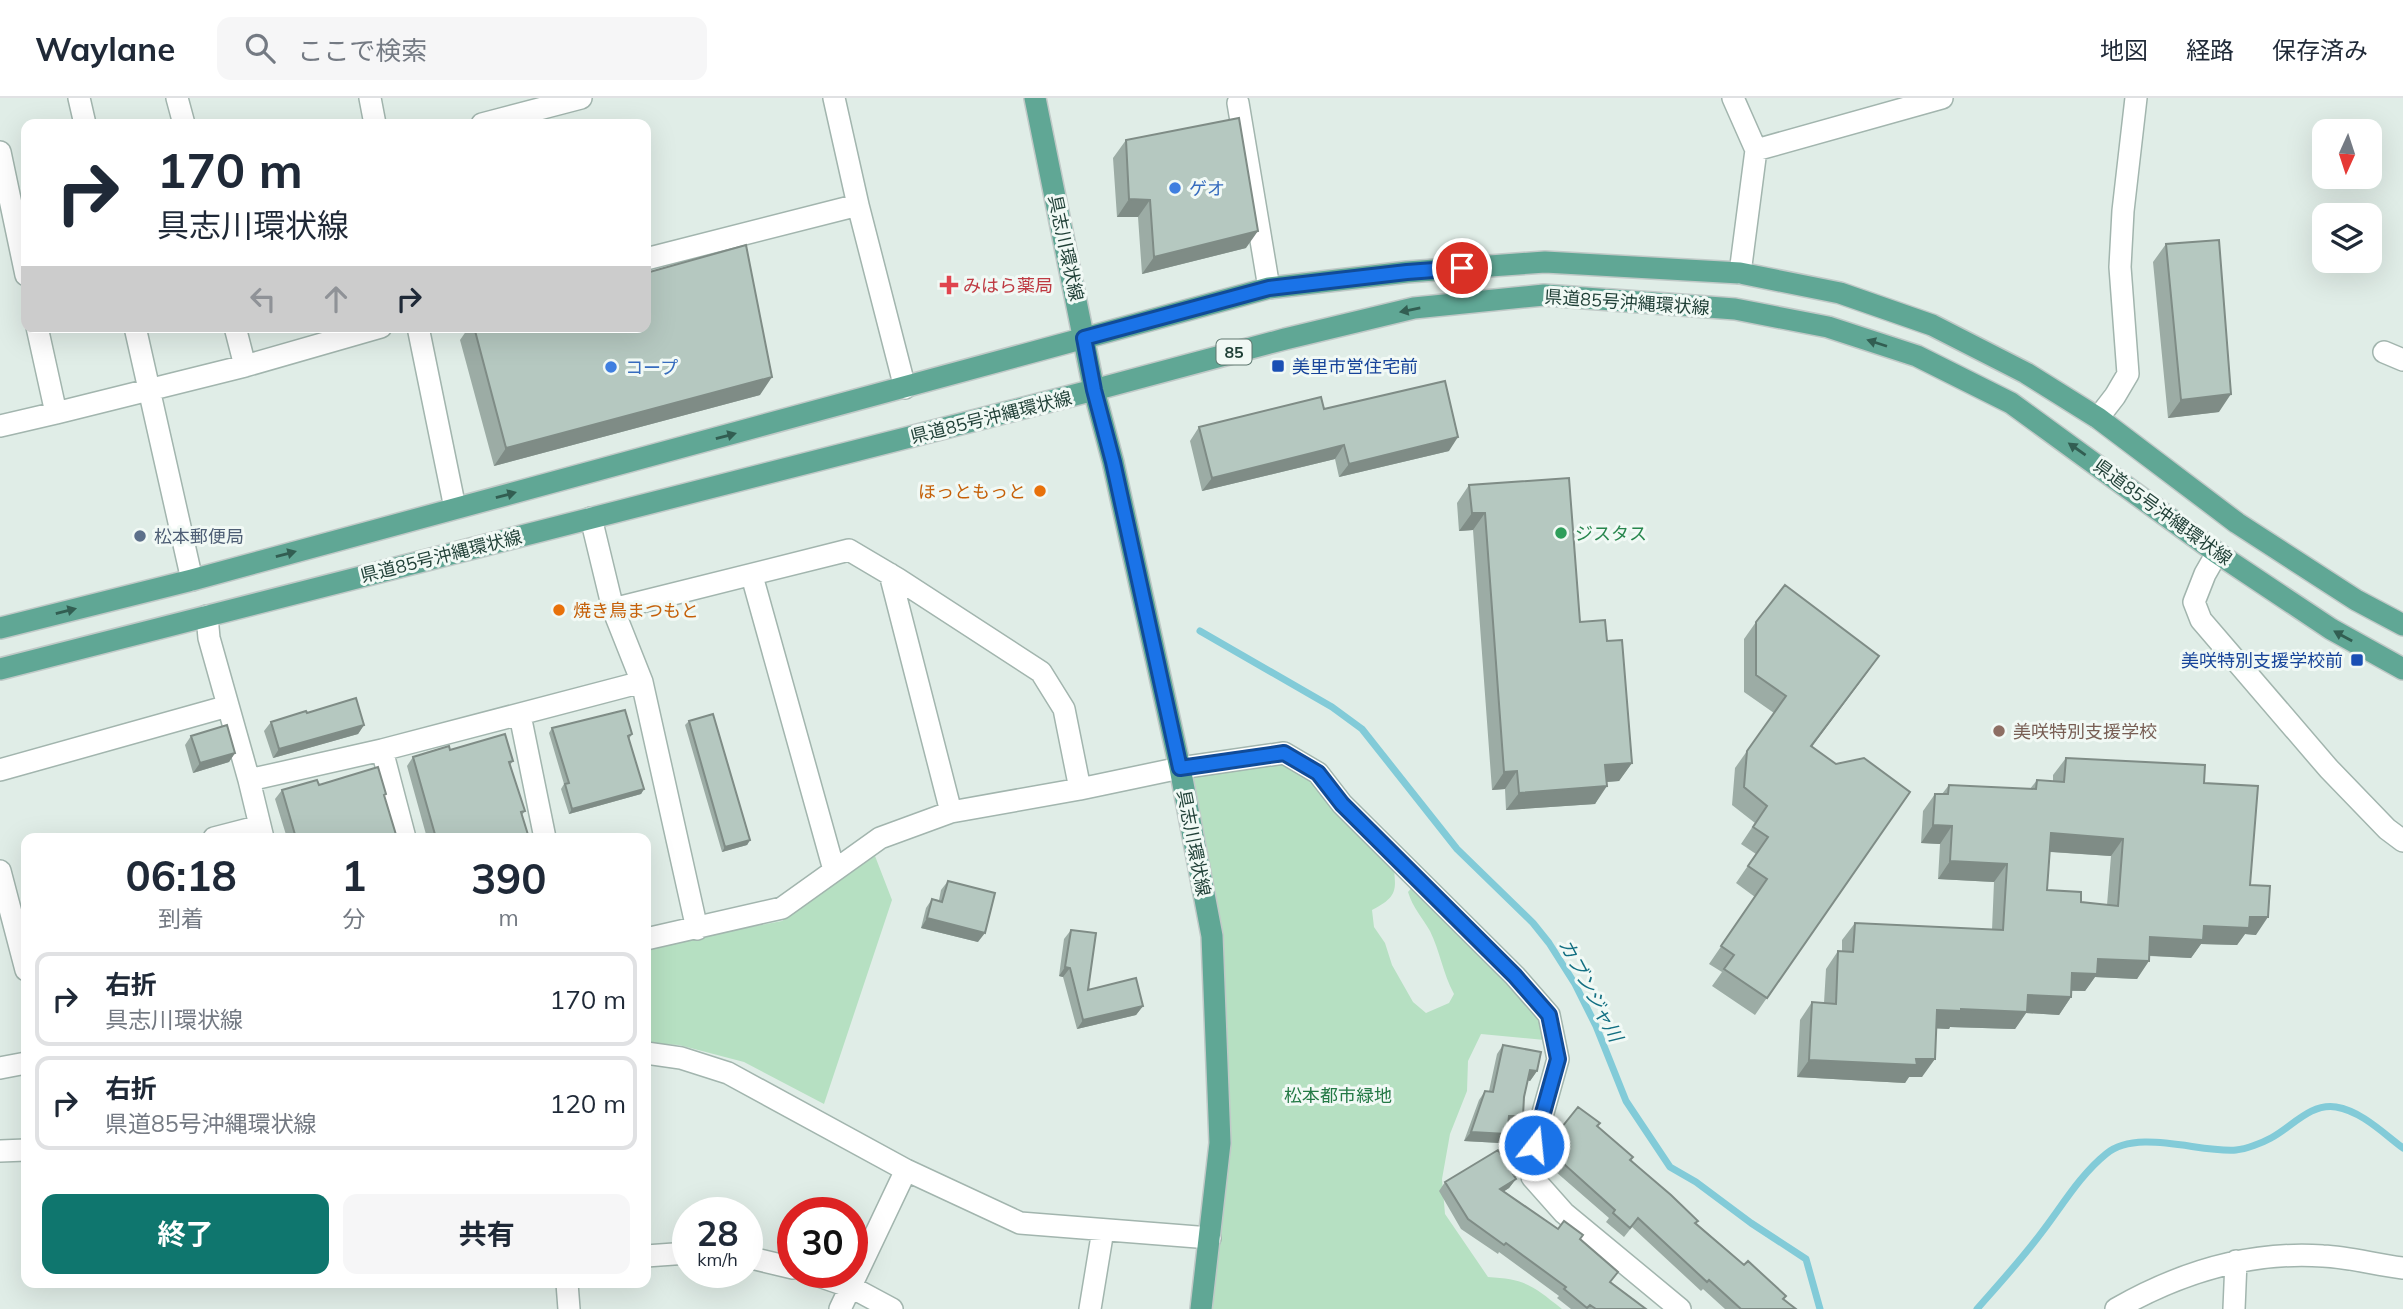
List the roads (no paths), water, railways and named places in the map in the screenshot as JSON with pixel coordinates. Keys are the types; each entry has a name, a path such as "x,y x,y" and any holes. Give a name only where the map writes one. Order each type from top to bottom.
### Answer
{"main road":[{"name":"具志川環状線","path":"1035,98 1094,390 1113,462 1180,768 1212,936 1220,1143 1201,1309"},
{"name":"県道85号沖縄環状線","path":"0,628 192,580 1269,288 1407,272 1545,262 1740,273 1840,293 1932,325 2026,373 2098,418 2237,523 2356,600 2403,625"},
{"name":"県道85号沖縄環状線","path":"0,669 1285,339 1414,308 1544,295 1735,309 1828,327 1917,356 2011,403 2217,553 2331,629 2403,669"}],"street":[{"path":"79,98 84,119"},
{"path":"177,98 183,119"},
{"path":"370,98 374,119"},
{"path":"501,119 581,98"},
{"path":"834,98 858,205 905,388"},
{"path":"1733,98 1756,150 1740,273"},
{"path":"2098,418 2128,374 2120,267 2123,211 2136,98"},
{"path":"1244,100 1269,288"},
{"path":"1756,150 1929,100"},
{"path":"0,152 21,251"},
{"path":"651,258 858,205"},
{"path":"38,333 56,413"},
{"path":"136,333 192,580"},
{"path":"237,333 245,366"},
{"path":"0,426 151,391 361,333"},
{"path":"419,333 454,508"},
{"path":"591,518 613,610 642,682 697,929"},
{"path":"613,610 849,550 1041,672 1064,709 1080,789"},
{"path":"2217,553 2194,602 2201,620 2329,769 2387,829 2403,841"},
{"path":"890,574 951,812"},
{"path":"752,576 834,870"},
{"path":"207,616 209,638 262,832"},
{"path":"249,780 382,750 642,682"},
{"path":"0,770 228,706"},
{"path":"520,715 544,833"},
{"path":"382,750 404,833"},
{"path":"651,938 782,908 880,838 951,812 1180,768 1284,753 1318,773 1342,804 1515,976 1549,1015 1558,1059 1534,1145 1532,1177 1564,1213 1680,1309"},
{"path":"0,871 16,890 21,930"},
{"path":"651,1054 681,1058 728,1073 906,1170 1020,1223 1210,1238"},
{"path":"0,1068 21,1064"},
{"path":"0,1152 21,1150"},
{"path":"868,1251 906,1170"},
{"path":"1090,1309 1103,1230"},
{"path":"651,1256 672,1254"},
{"path":"2119,1308 2151,1289 2236,1261 2264,1257 2323,1256 2403,1269"},
{"path":"2234,1309 2236,1261"},
{"path":"567,1288 569,1309"},
{"path":"840,1309 850,1288"},
{"path":"853,1288 892,1309"}],"waterway":[{"name":"カブンジャ川","path":"1200,631 1332,707 1362,729 1457,849 1533,923 1549,943 1575,984 1596,1026 1626,1101 1670,1167 1696,1182 1806,1259 1820,1309"},
{"name":"カブンジャ川","path":"1977,1309 2026,1252 2088,1171 2119,1146 2151,1142 2221,1150 2240,1149 2267,1140 2310,1112 2336,1107 2371,1123 2403,1148"}],"place":[{"name":"ゲオ","path":"1175,188"},
{"name":"みはら薬局","path":"949,285"},
{"name":"美里市営住宅前","path":"1278,366"},
{"name":"コープ","path":"611,367"},
{"name":"ほっともっと","path":"1040,491"},
{"name":"ジスタス","path":"1561,533"},
{"name":"松本郵便局","path":"140,536"},
{"name":"焼き鳥まつもと","path":"559,610"},
{"name":"美咲特別支援学校前","path":"2357,660"},
{"name":"美咲特別支援学校","path":"1999,731"}],"park label":[{"name":"松本都市緑地","path":"1338,1095"}]}
